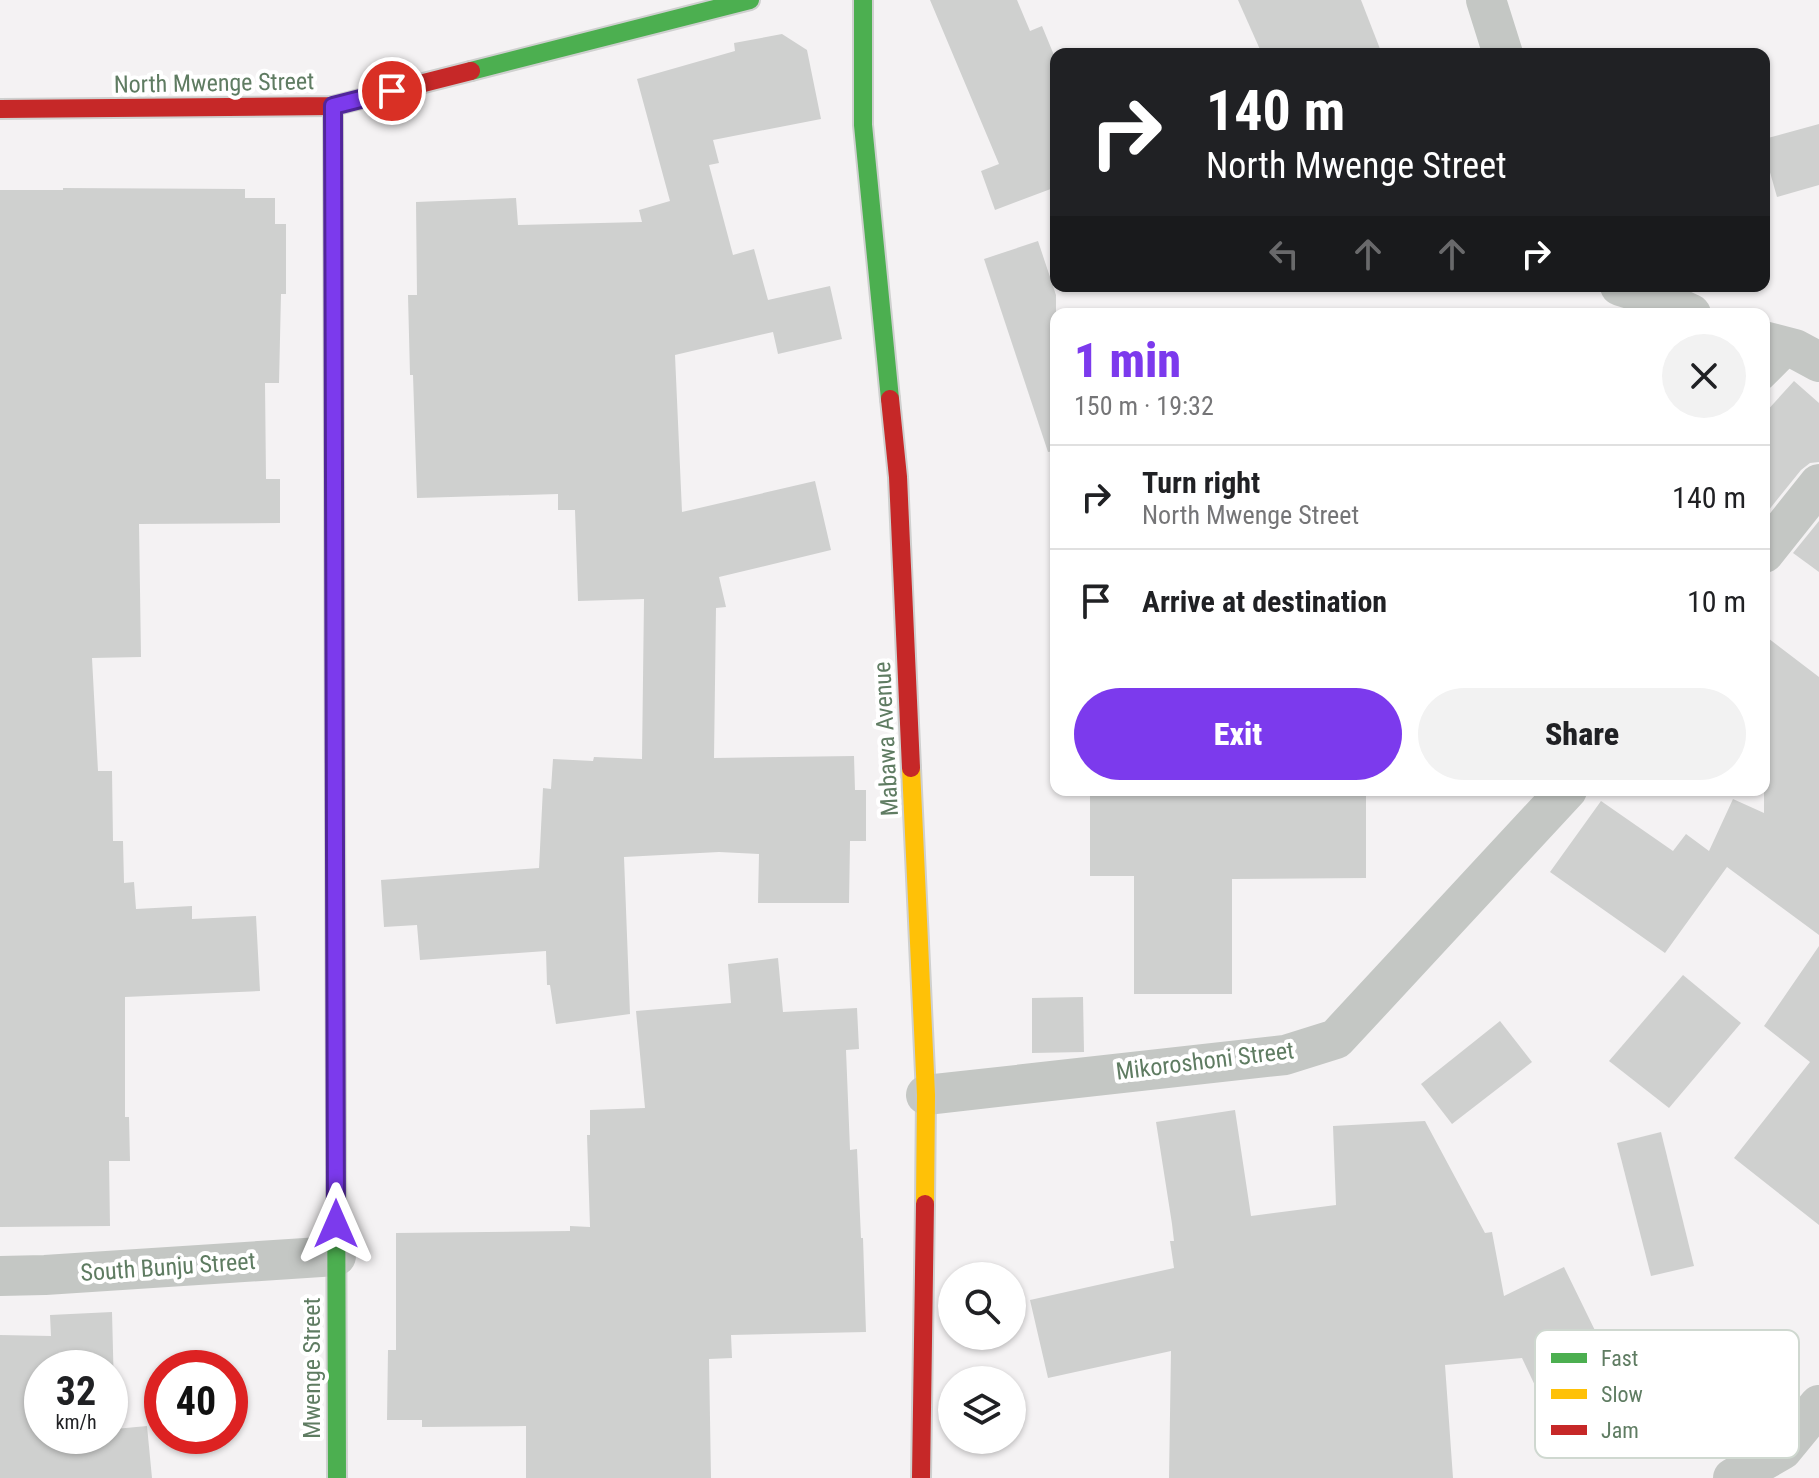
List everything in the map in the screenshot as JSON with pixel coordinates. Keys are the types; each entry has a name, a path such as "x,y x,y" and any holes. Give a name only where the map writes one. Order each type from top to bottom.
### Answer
{"street":[{"name":"North Mwenge Street","path":"0,109 333,106 750,0"},
{"name":"Mabawa Avenue","path":"863,0 863,125 898,477 926,1095 921,1478"},
{"path":"1486,0 1501,48"},
{"name":"Mwenge Street","path":"333,106 337,1478"},
{"path":"1639,292 1678,308"},
{"path":"1770,545 1819,484"},
{"name":"Mikoroshoni Street","path":"926,1095 1285,1055 1336,1039 1561,796"},
{"name":"South Bunju Street","path":"0,1276 336,1256"},
{"path":"1799,1429 1819,1405"},
{"path":"1733,1478 1768,1458"}],"lane":[{"path":"1770,374 1793,351"}],"building":[{"path":"930,0 1017,0 1030,31 1042,26 1051,48 1050,189 995,210 981,171 999,164"},
{"path":"1238,0 1361,0 1380,48 1259,48"},
{"path":"782,34 807,50 821,119 713,140 719,163 709,165 733,255 754,249 768,300 830,286 842,339 778,354 773,332 675,355 682,512 815,481 831,550 719,577 726,607 716,608 714,758 854,756 855,790 866,790 866,841 850,841 849,903 758,903 759,854 719,852 624,857 630,1014 556,1024 550,985 547,985 546,951 420,960 417,925 384,927 381,880 539,868 543,788 551,789 553,759 642,759 644,599 578,601 575,510 558,510 558,494 417,498 408,295 417,295 416,202 516,198 518,225 642,222 639,210 670,201 637,79 735,51 734,43"},
{"path":"1819,124 1819,185 1777,197 1770,172 1770,137"},
{"path":"245,189 245,198 275,198 275,224 286,224 286,294 281,294 279,383 265,383 266,479 280,479 280,523 139,524 141,657 92,658 98,771 112,771 113,841 123,841 124,883 134,882 136,909 192,906 192,919 256,916 260,991 125,997 125,1117 129,1117 130,1161 109,1161 110,1226 0,1227 0,190"},
{"path":"1038,241 1050,277 1050,292 1056,295 1056,308 1050,308 1050,452 1048,452 984,259"},
{"path":"1794,381 1819,403 1819,462 1810,463 1801,470 1770,509 1770,407"},
{"path":"1819,521 1819,572 1793,553"},
{"path":"1770,640 1819,677 1819,935 1727,867 1665,953 1550,872 1601,801 1673,851 1686,834 1709,851 1733,799 1764,813 1764,796 1770,796"},
{"path":"1090,796 1366,796 1366,878 1232,879 1232,994 1134,994 1134,876 1090,876"},
{"path":"1819,946 1819,1225 1734,1158 1810,1062 1764,1026"},
{"path":"778,958 783,1012 857,1008 859,1049 846,1050 850,1150 857,1149 866,1332 731,1335 732,1358 709,1359 711,1478 526,1478 526,1426 422,1427 422,1420 387,1420 388,1350 396,1350 396,1233 570,1231 570,1226 590,1227 587,1135 590,1135 590,1110 645,1108 636,1011 731,1003 728,964"},
{"path":"1683,975 1741,1023 1669,1108 1609,1061"},
{"path":"1083,997 1084,1052 1032,1053 1032,998"},
{"path":"1500,1021 1532,1062 1452,1124 1421,1084"},
{"path":"1235,1110 1251,1216 1336,1205 1333,1126 1425,1121 1485,1233 1492,1232 1504,1296 1564,1267 1595,1330 1535,1330 1535,1386 1522,1358 1445,1365 1453,1478 1169,1478 1171,1351 1048,1378 1030,1300 1174,1268 1170,1241 1174,1241 1172,1224 1156,1122"},
{"path":"1661,1132 1694,1266 1651,1276 1617,1143"},
{"path":"112,1312 113,1350 24,1350 24,1454 128,1454 128,1428 144,1426 144,1454 150,1454 152,1478 0,1478 0,1335 51,1336 50,1315"}],"traffic: fast":[{"path":"471,71 750,0"},
{"path":"863,0 863,125 890,399"},
{"path":"333,106 334,457"},
{"path":"336,1128 337,1478"}],"traffic: slow":[{"path":"911,768 926,1095 925,1204"}],"traffic: jam":[{"path":"0,109 333,106 471,71"},
{"path":"890,399 898,477 911,768"},
{"path":"334,457 336,1128"},
{"path":"921,1478 925,1204"}],"route":[{"path":"336,1224 333,106 392,91"}]}
